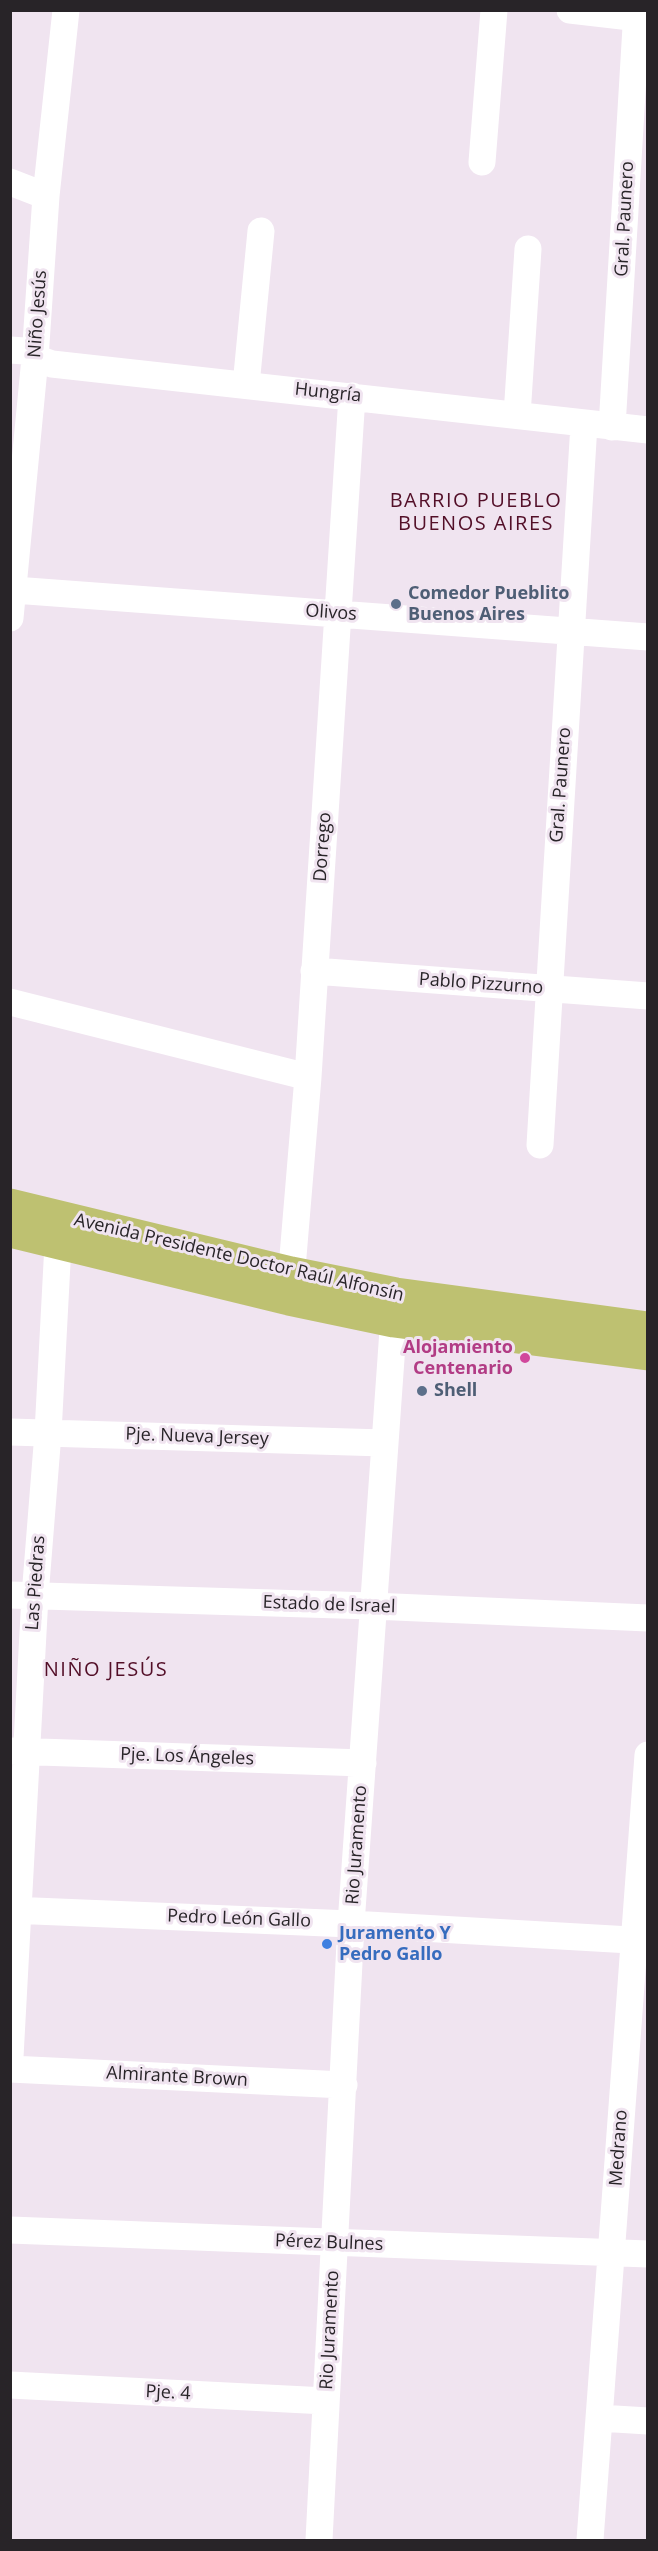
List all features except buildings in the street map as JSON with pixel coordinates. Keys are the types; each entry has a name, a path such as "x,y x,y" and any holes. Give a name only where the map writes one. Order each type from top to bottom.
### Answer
{"main road":[{"name":"Avenida Presidente Doctor Raúl Alfonsín","path":"10,1205 61,1231"},
{"name":"Avenida Presidente Doctor Raúl Alfonsín","path":"10,1231 61,1231 290,1286 395,1308 648,1354"},
{"name":"Avenida Presidente Doctor Raúl Alfonsín","path":"395,1308 648,1328"}],"street":[{"name":"Niño Jesús","path":"10,618 14,590 23,354 46,196 66,10"},
{"path":"482,162 494,10"},
{"path":"570,10 640,16"},
{"name":"Gral. Paunero","path":"612,427 640,16"},
{"path":"10,182 46,196"},
{"path":"246,385 261,231"},
{"path":"516,416 528,249"},
{"name":"Hungría","path":"23,354 52,364 648,430"},
{"name":"Dorrego","path":"290,1286 308,1077 352,396"},
{"name":"Gral. Paunero","path":"540,1145 584,424"},
{"name":"Olivos","path":"14,590 648,637"},
{"name":"Pablo Pizzurno","path":"314,971 648,996"},
{"path":"10,1002 308,1077"},
{"name":"Las Piedras","path":"10,2057 23,1596 48,1432 61,1231"},
{"name":"Rio Juramento","path":"319,2541 351,1924 395,1308"},
{"name":"Pje. Nueva Jersey","path":"10,1432 384,1443"},
{"name":"Estado de Israel","path":"23,1596 372,1606 648,1618"},
{"name":"Pje. Los Ángeles","path":"18,1751 363,1763"},
{"name":"Medrano","path":"590,2541 612,2252 640,1940 647,1772"},
{"name":"Pedro León Gallo","path":"14,1910 351,1924 640,1940"},
{"name":"Almirante Brown","path":"10,2069 344,2085"},
{"name":"Pérez Bulnes","path":"10,2230 334,2244 648,2254"},
{"name":"Pje. 4","path":"10,2385 326,2402"},
{"path":"599,2418 648,2421"}],"place":[{"name":"Comedor Pueblito Buenos Aires","path":"396,604"},
{"name":"Alojamiento Centenario","path":"525,1358"},
{"name":"Shell","path":"422,1391"},
{"name":"Juramento Y Pedro Gallo","path":"327,1944"}],"district":[{"name":"BARRIO PUEBLO BUENOS AIRES","path":"476,512"},
{"name":"NIÑO JESÚS","path":"106,1670"}]}
